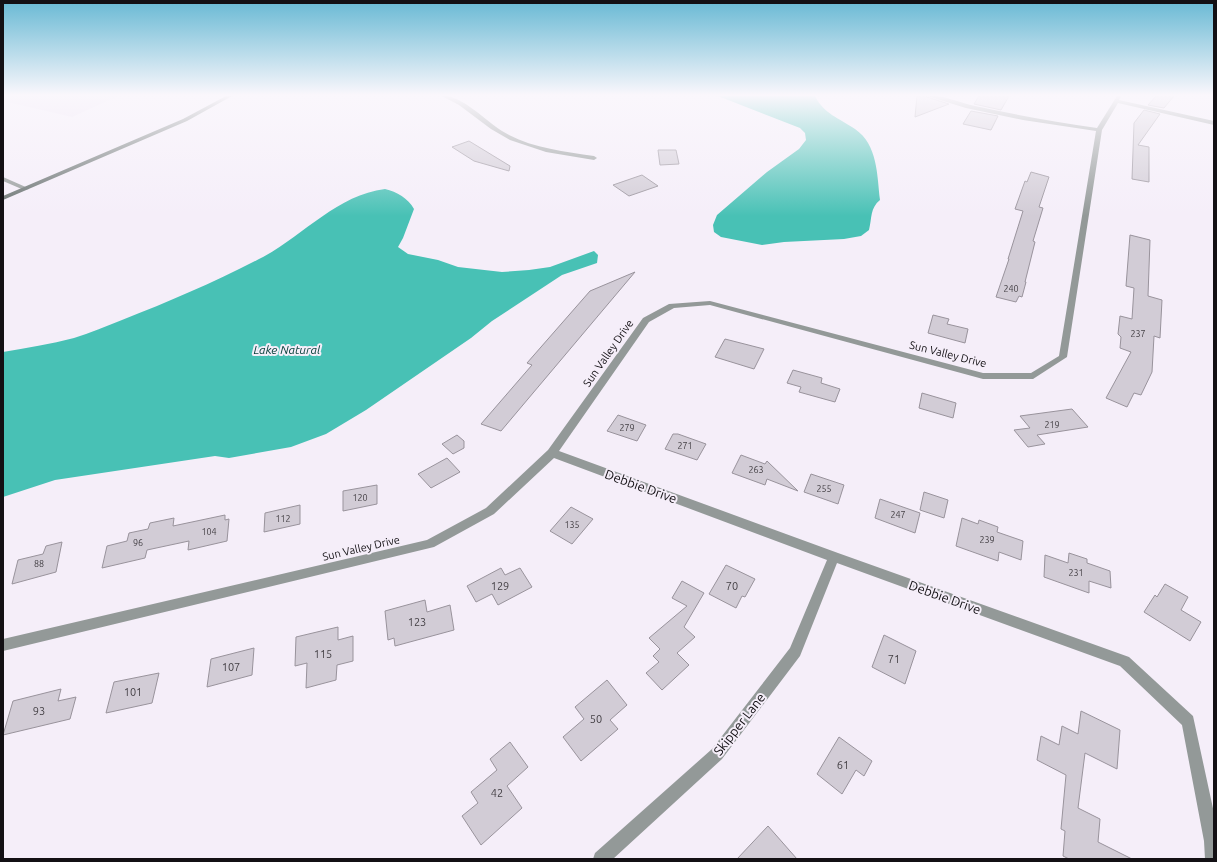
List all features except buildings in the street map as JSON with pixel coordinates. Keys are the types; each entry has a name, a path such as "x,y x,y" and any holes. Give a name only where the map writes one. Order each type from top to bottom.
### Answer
{"street":[{"path":"3,198 147,136"},
{"path":"508,136 519,142 562,153 594,158"},
{"name":"Sun Valley Drive","path":"3,645 430,544 490,512 552,453 646,320 672,306 710,303 983,376 1033,376 1064,357 1097,136"},
{"path":"3,179 26,189"},
{"name":"Debbie Drive","path":"552,453 834,557 1124,661 1188,722 1212,841 1214,859"},
{"name":"Skipper Lane","path":"601,859 722,748 795,652 834,557"}],"water":[{"path":"805,136 863,136 868,143 875,161 880,200 874,206 869,230 861,236 844,239 784,242 762,245 721,237 714,232 713,225 717,215 767,172 799,149 806,140"},
{"name":"Lake Natural","path":"385,189 402,196 412,205 414,209 398,247 408,254 438,260 458,267 502,272 550,267 594,251 598,255 597,263 562,275 492,321 471,338 366,410 326,434 291,447 229,458 215,456 55,480 3,497 3,352 74,338 176,298 263,257 336,207 351,199"}]}
